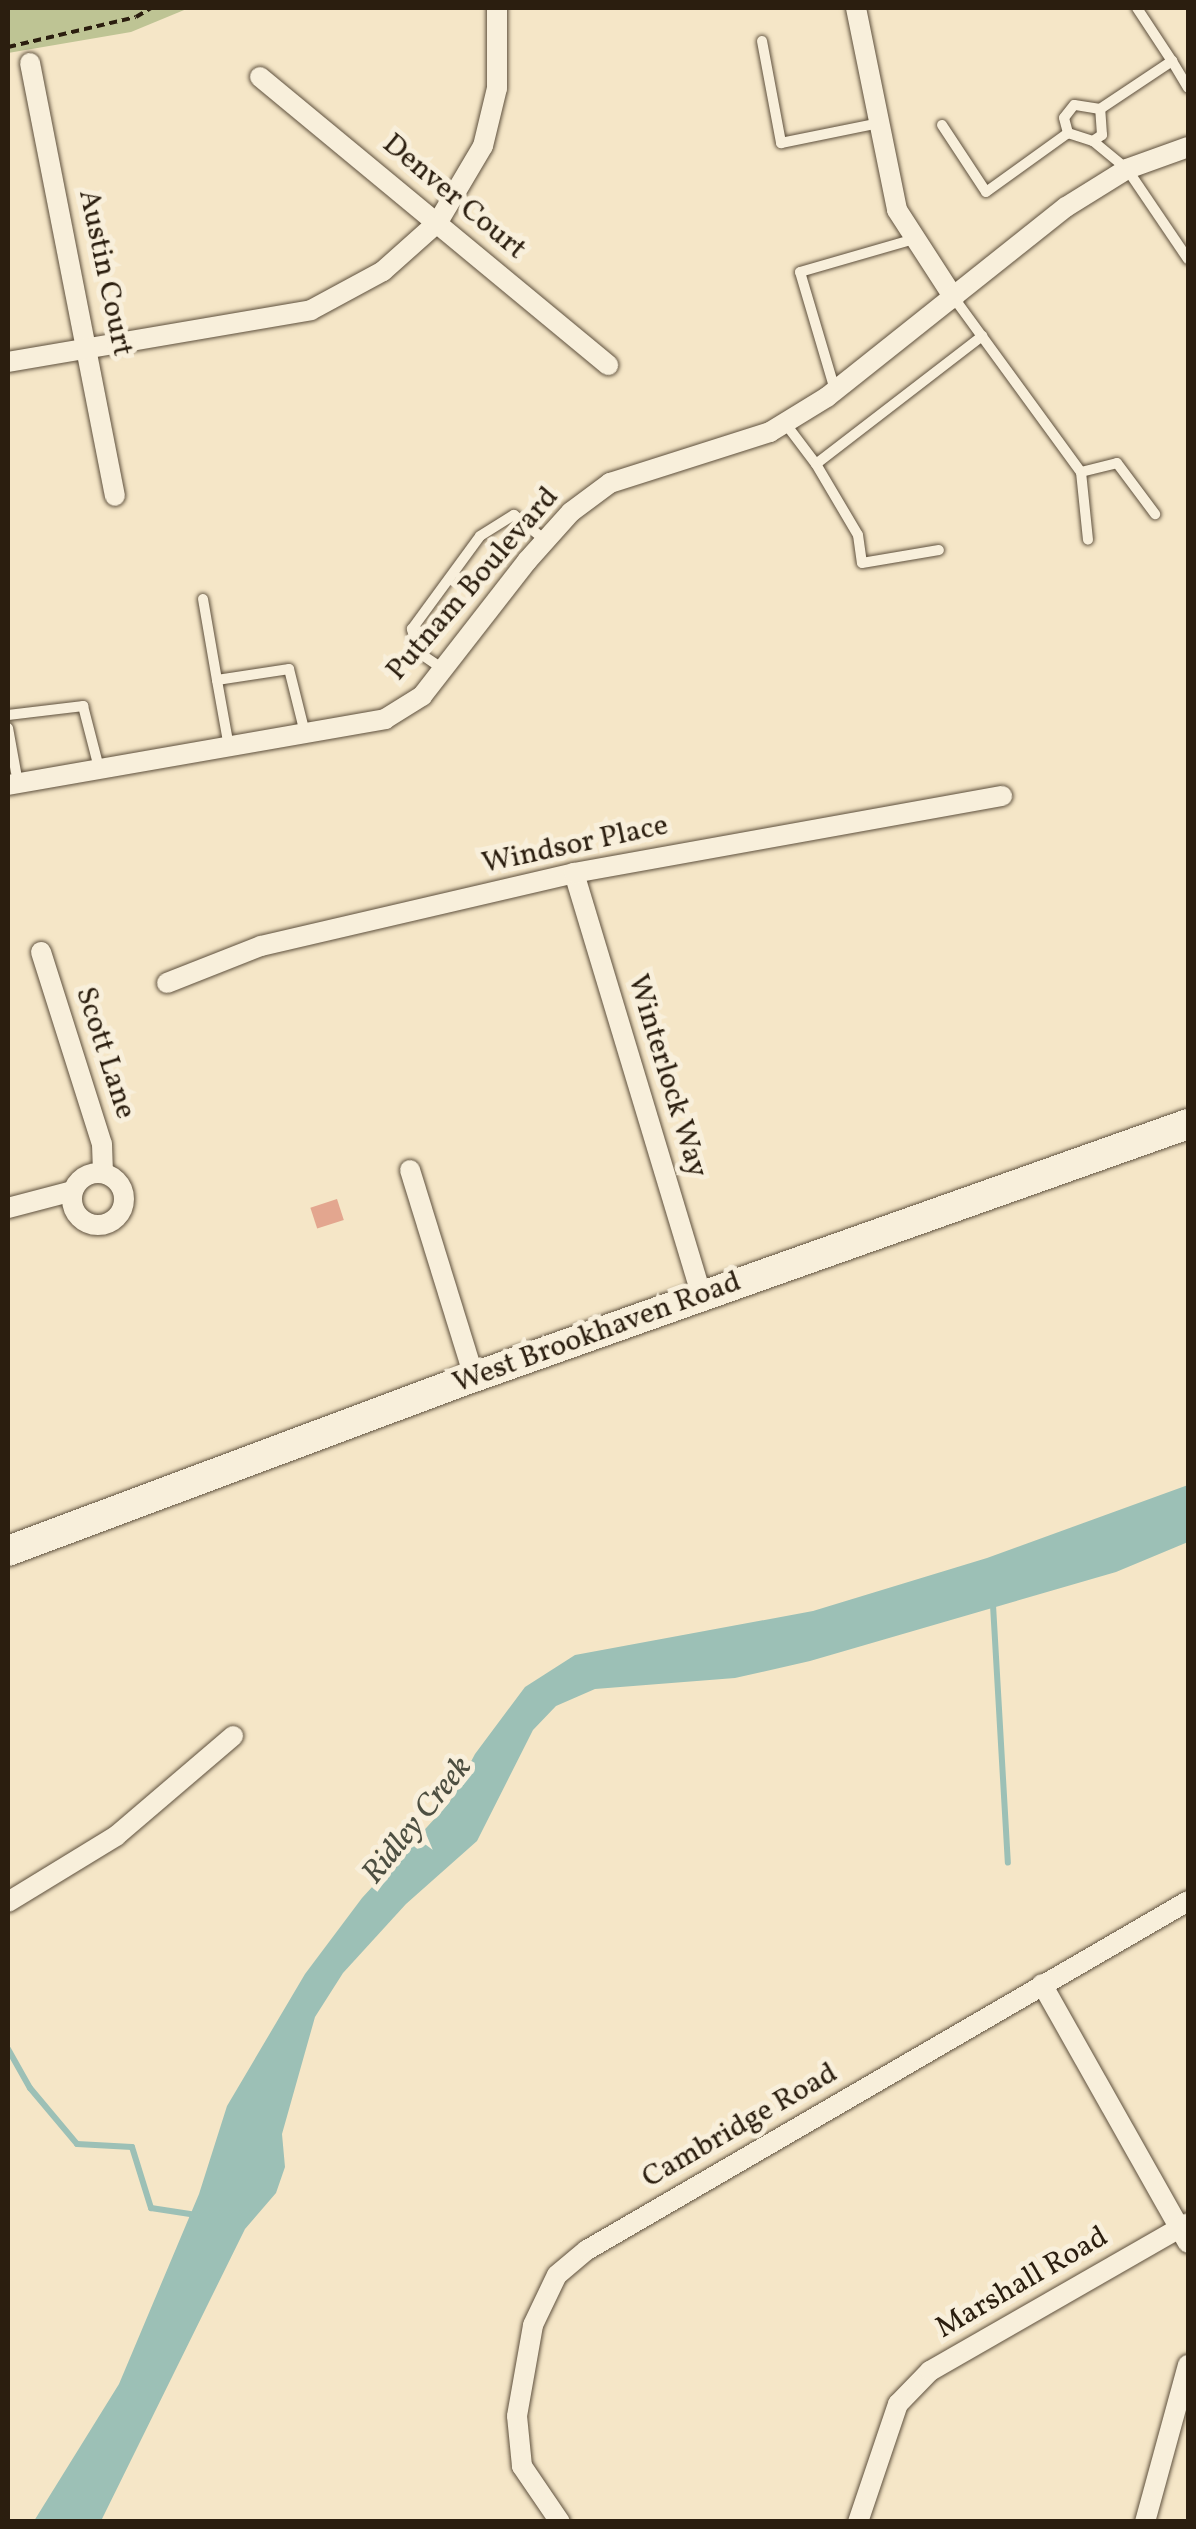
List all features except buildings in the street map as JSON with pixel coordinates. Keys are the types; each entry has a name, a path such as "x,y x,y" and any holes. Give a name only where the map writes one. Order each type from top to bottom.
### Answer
{"street":[{"path":"8,362 324,306 384,271 438,222 490,126 499,66 497,8"},
{"path":"856,8 897,210 954,298"},
{"name":"Austin Court","path":"30,63 91,348 115,496"},
{"name":"Denver Court","path":"260,77 608,365"},
{"name":"Putnam Boulevard","path":"13,784 385,719 422,696 546,540 610,483 785,423 836,390 1066,207 1126,170 1188,147"},
{"name":"Windsor Place","path":"167,983 261,946 574,873 1002,796"},
{"name":"Winterlock Way","path":"574,873 702,1296"},
{"name":"Scott Lane","path":"41,952 102,1144 103,1173 124,1194 123,1209 111,1222 96,1226 79,1218 73,1190"},
{"name":"West Brookhaven Road","path":"8,1551 474,1377 1188,1124"},
{"path":"410,1170 474,1377"},
{"path":"8,1208 73,1190 84,1176 103,1173"},
{"path":"8,1902 116,1836 232,1736"},
{"name":"Cambridge Road","path":"560,2522 522,2466 517,2416 533,2325 556,2275 587,2250 1188,1902"},
{"path":"1042,1984 1186,2232"},
{"name":"Marshall Road","path":"858,2522 898,2404 930,2372 1186,2232"},
{"path":"1145,2522 1188,2365"}],"lane":[{"path":"1137,8 1188,88"},
{"path":"762,41 782,142 880,123"},
{"path":"1068,133 1064,118 1074,105 1100,108 1172,61"},
{"path":"1093,141 1102,135 1100,108"},
{"path":"942,125 986,192 1068,133"},
{"path":"1068,133 1093,141 1126,170 1188,259"},
{"path":"836,390 800,272 914,239"},
{"path":"954,298 1081,472 1088,540"},
{"path":"816,464 982,336"},
{"path":"785,423 816,464 858,535 862,564 939,550"},
{"path":"1081,472 1117,463 1155,514"},
{"path":"443,669 418,652 412,629 480,536 514,516 546,540"},
{"path":"203,600 229,747"},
{"path":"216,680 290,669 306,734"},
{"path":"8,716 83,706 100,770"},
{"path":"8,728 13,784"}],"path":[{"path":"8,47 136,17 150,8"}],"green space":[{"path":"8,8 189,8 131,32 8,53"}],"water":[{"path":"1188,1485 1188,1542 1116,1572 810,1661 735,1678 595,1689 556,1706 533,1730 477,1841 406,1904 343,1973 315,2017 282,2134 285,2167 276,2193 245,2229 101,2521 34,2521 119,2384 199,2194 227,2106 305,1974 362,1898 449,1803 475,1754 525,1687 575,1655 813,1611 987,1558"}],"waterway":[{"path":"993,1605 1008,1863"},
{"path":"8,2049 30,2088 77,2144 132,2147 151,2208 196,2215"}],"water label":[{"name":"Ridley Creek","path":"418,1821"}]}
